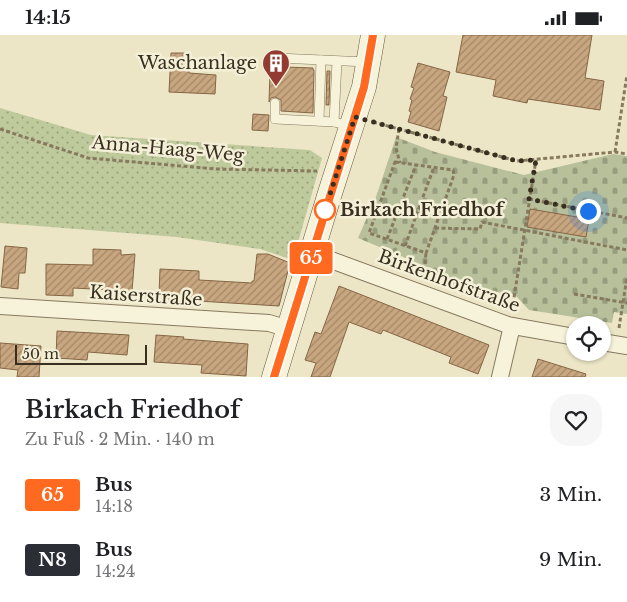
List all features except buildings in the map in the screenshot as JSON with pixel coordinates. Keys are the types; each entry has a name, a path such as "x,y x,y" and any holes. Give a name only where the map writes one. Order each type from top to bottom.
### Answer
{"street":[{"path":"274,377 338,172 347,122 364,87 370,62 373,35"},
{"name":"Birkenhofstraße","path":"312,253 510,325 566,335"},
{"name":"Kaiserstraße","path":"0,306 269,323 289,329"},
{"path":"500,377 510,325"}],"lane":[{"path":"277,72 278,58 370,62"},
{"path":"319,121 321,60"},
{"path":"275,103 275,119 347,122 337,61"}],"path":[{"path":"615,152 627,75"},
{"path":"347,122 398,129 517,161 615,152 627,154"},
{"name":"Anna-Haag-Weg","path":"0,129 88,158 216,169 338,172"},
{"path":"398,129 396,148 400,163"},
{"path":"510,325 536,160"},
{"path":"415,291 425,263 434,227 454,175 453,169 395,162 369,233 426,253"},
{"path":"387,239 416,165"},
{"path":"405,246 434,167"},
{"path":"529,199 627,218"},
{"path":"434,227 480,229 482,222 627,250"},
{"path":"615,344 625,302 627,277"},
{"path":"574,294 625,302"}],"green space":[{"path":"0,108 91,135 310,150 322,158 293,260 260,249 177,237 0,223"},
{"path":"396,137 435,152 524,175 613,154 627,156 627,314 614,312 612,323 611,316 567,316 529,310 515,295 423,279 427,267 358,238 376,197"}],"bus line":[{"name":"65","path":"274,377 364,87 370,62 373,35"}],"place":[{"name":"Waschanlage","path":"276,87"},
{"name":"Birkach Friedhof","path":"325,210"}],"route":[{"path":"325,210 355,117 517,161 536,160 529,199 588,211"}]}
